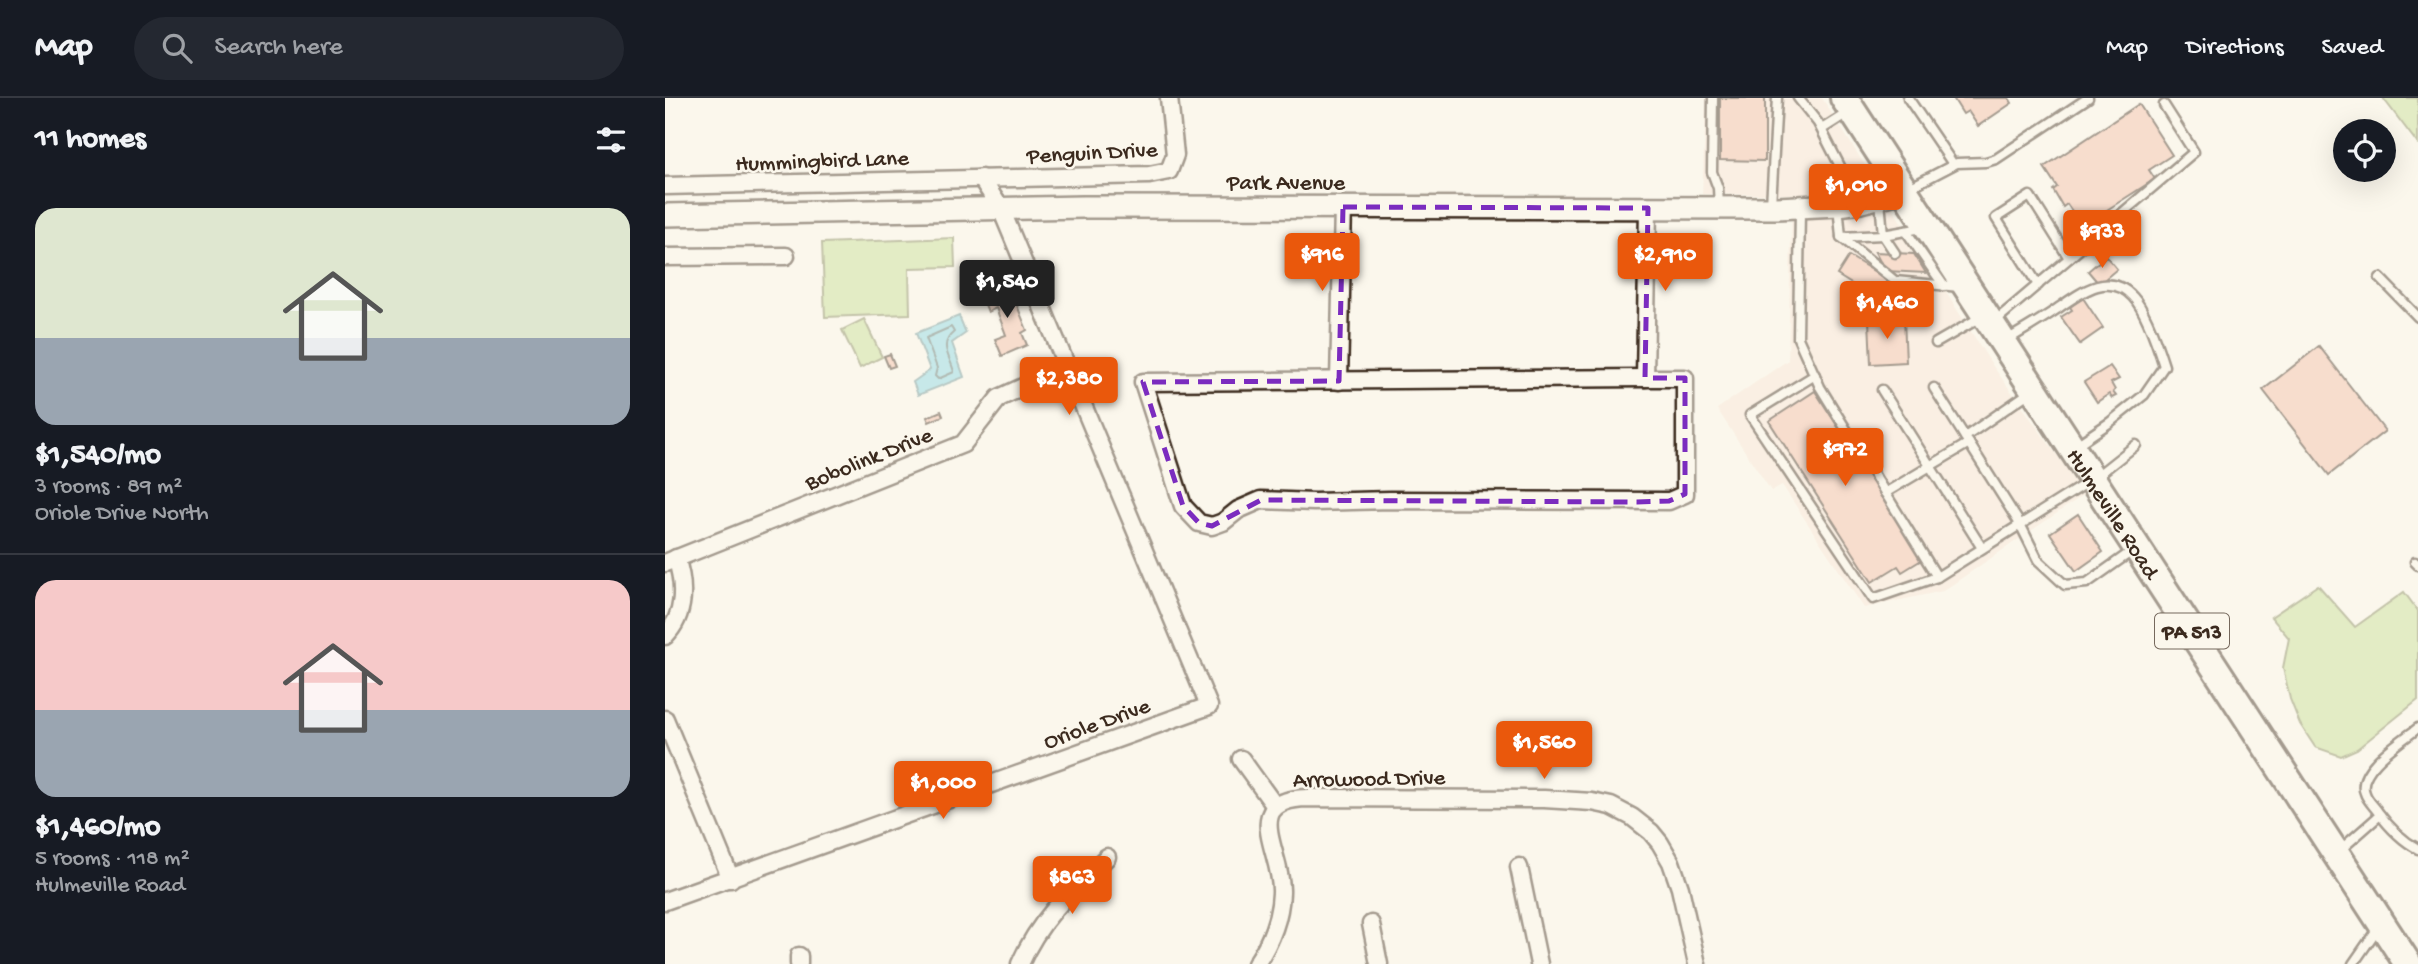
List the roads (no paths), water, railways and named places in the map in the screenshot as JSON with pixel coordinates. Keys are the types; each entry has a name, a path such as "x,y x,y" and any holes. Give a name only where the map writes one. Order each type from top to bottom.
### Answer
{"main road":[{"name":"Hulmeville Road","path":"1848,104 1892,194 1956,287 1994,327 2408,964"}],"street":[{"name":"Penguin Drive","path":"981,178 1149,175 1169,171 1175,155 1169,98"},
{"name":"Hummingbird Lane","path":"665,186 981,178"},
{"path":"981,178 1001,208 1068,366"},
{"name":"Park Avenue","path":"665,215 1001,208 1771,208 1838,205 1892,194"},
{"path":"1339,381 1342,207"},
{"path":"1645,378 1648,208"},
{"path":"665,257 786,256"},
{"name":"Bobolink Drive","path":"671,561 963,444 999,398 1068,366"},
{"name":"Oriole Drive","path":"665,901 1209,706 1068,366"},
{"path":"1645,378 1685,378 1685,494 1669,501 1261,500 1212,526 1199,523 1184,506 1143,382 1339,381 1645,378"},
{"path":"665,636 670,631 682,602 683,587 671,561"},
{"path":"665,719 731,878"},
{"path":"1241,759 1275,806 1268,820 1268,830 1280,873 1280,907 1270,938 1256,964"},
{"name":"Arrowood Drive","path":"1275,806 1290,799 1308,798 1544,799 1611,806 1632,817 1651,832 1671,862 1697,964"},
{"path":"1020,964 1042,922 1107,857"},
{"path":"1519,867 1539,964"},
{"path":"1371,924 1379,964"}],"lane":[{"path":"1713,98 1712,172 1718,187 1719,208"},
{"path":"1771,208 1777,98"},
{"path":"1798,98 1822,129 1842,168 1838,205 1841,237 1895,281 1956,287"},
{"path":"1907,98 1952,164"},
{"path":"1895,253 1883,235 1892,194 1952,164 1996,159 2088,98"},
{"path":"1822,129 1848,104"},
{"path":"1994,327 2038,285 2194,152 2164,105"},
{"path":"2038,285 1996,218 2030,196 2069,258"},
{"path":"1800,206 1798,338 1815,375 1937,577"},
{"path":"1841,237 1883,235 1917,229"},
{"path":"1907,272 1914,283"},
{"path":"2380,278 2418,317"},
{"path":"1936,343 2058,309 2081,291 2113,284 2123,288 2135,298 2154,336 2164,366 2144,395 2073,448"},
{"path":"1815,375 1750,415 1873,599 1937,577 2093,479 2136,445"},
{"path":"1934,388 2020,524 2038,560 2065,584 2087,583 2137,547"},
{"path":"1885,493 1930,466 2034,389"},
{"path":"1882,390 1982,548"},
{"path":"2418,728 2372,766 2367,773 2364,793 2398,836 2418,849"},
{"path":"2337,853 2380,815"},
{"path":"2353,964 2382,923"}],"water":[{"path":"959,316 966,333 952,343 964,377 918,395 913,382 930,370 916,333"}]}
